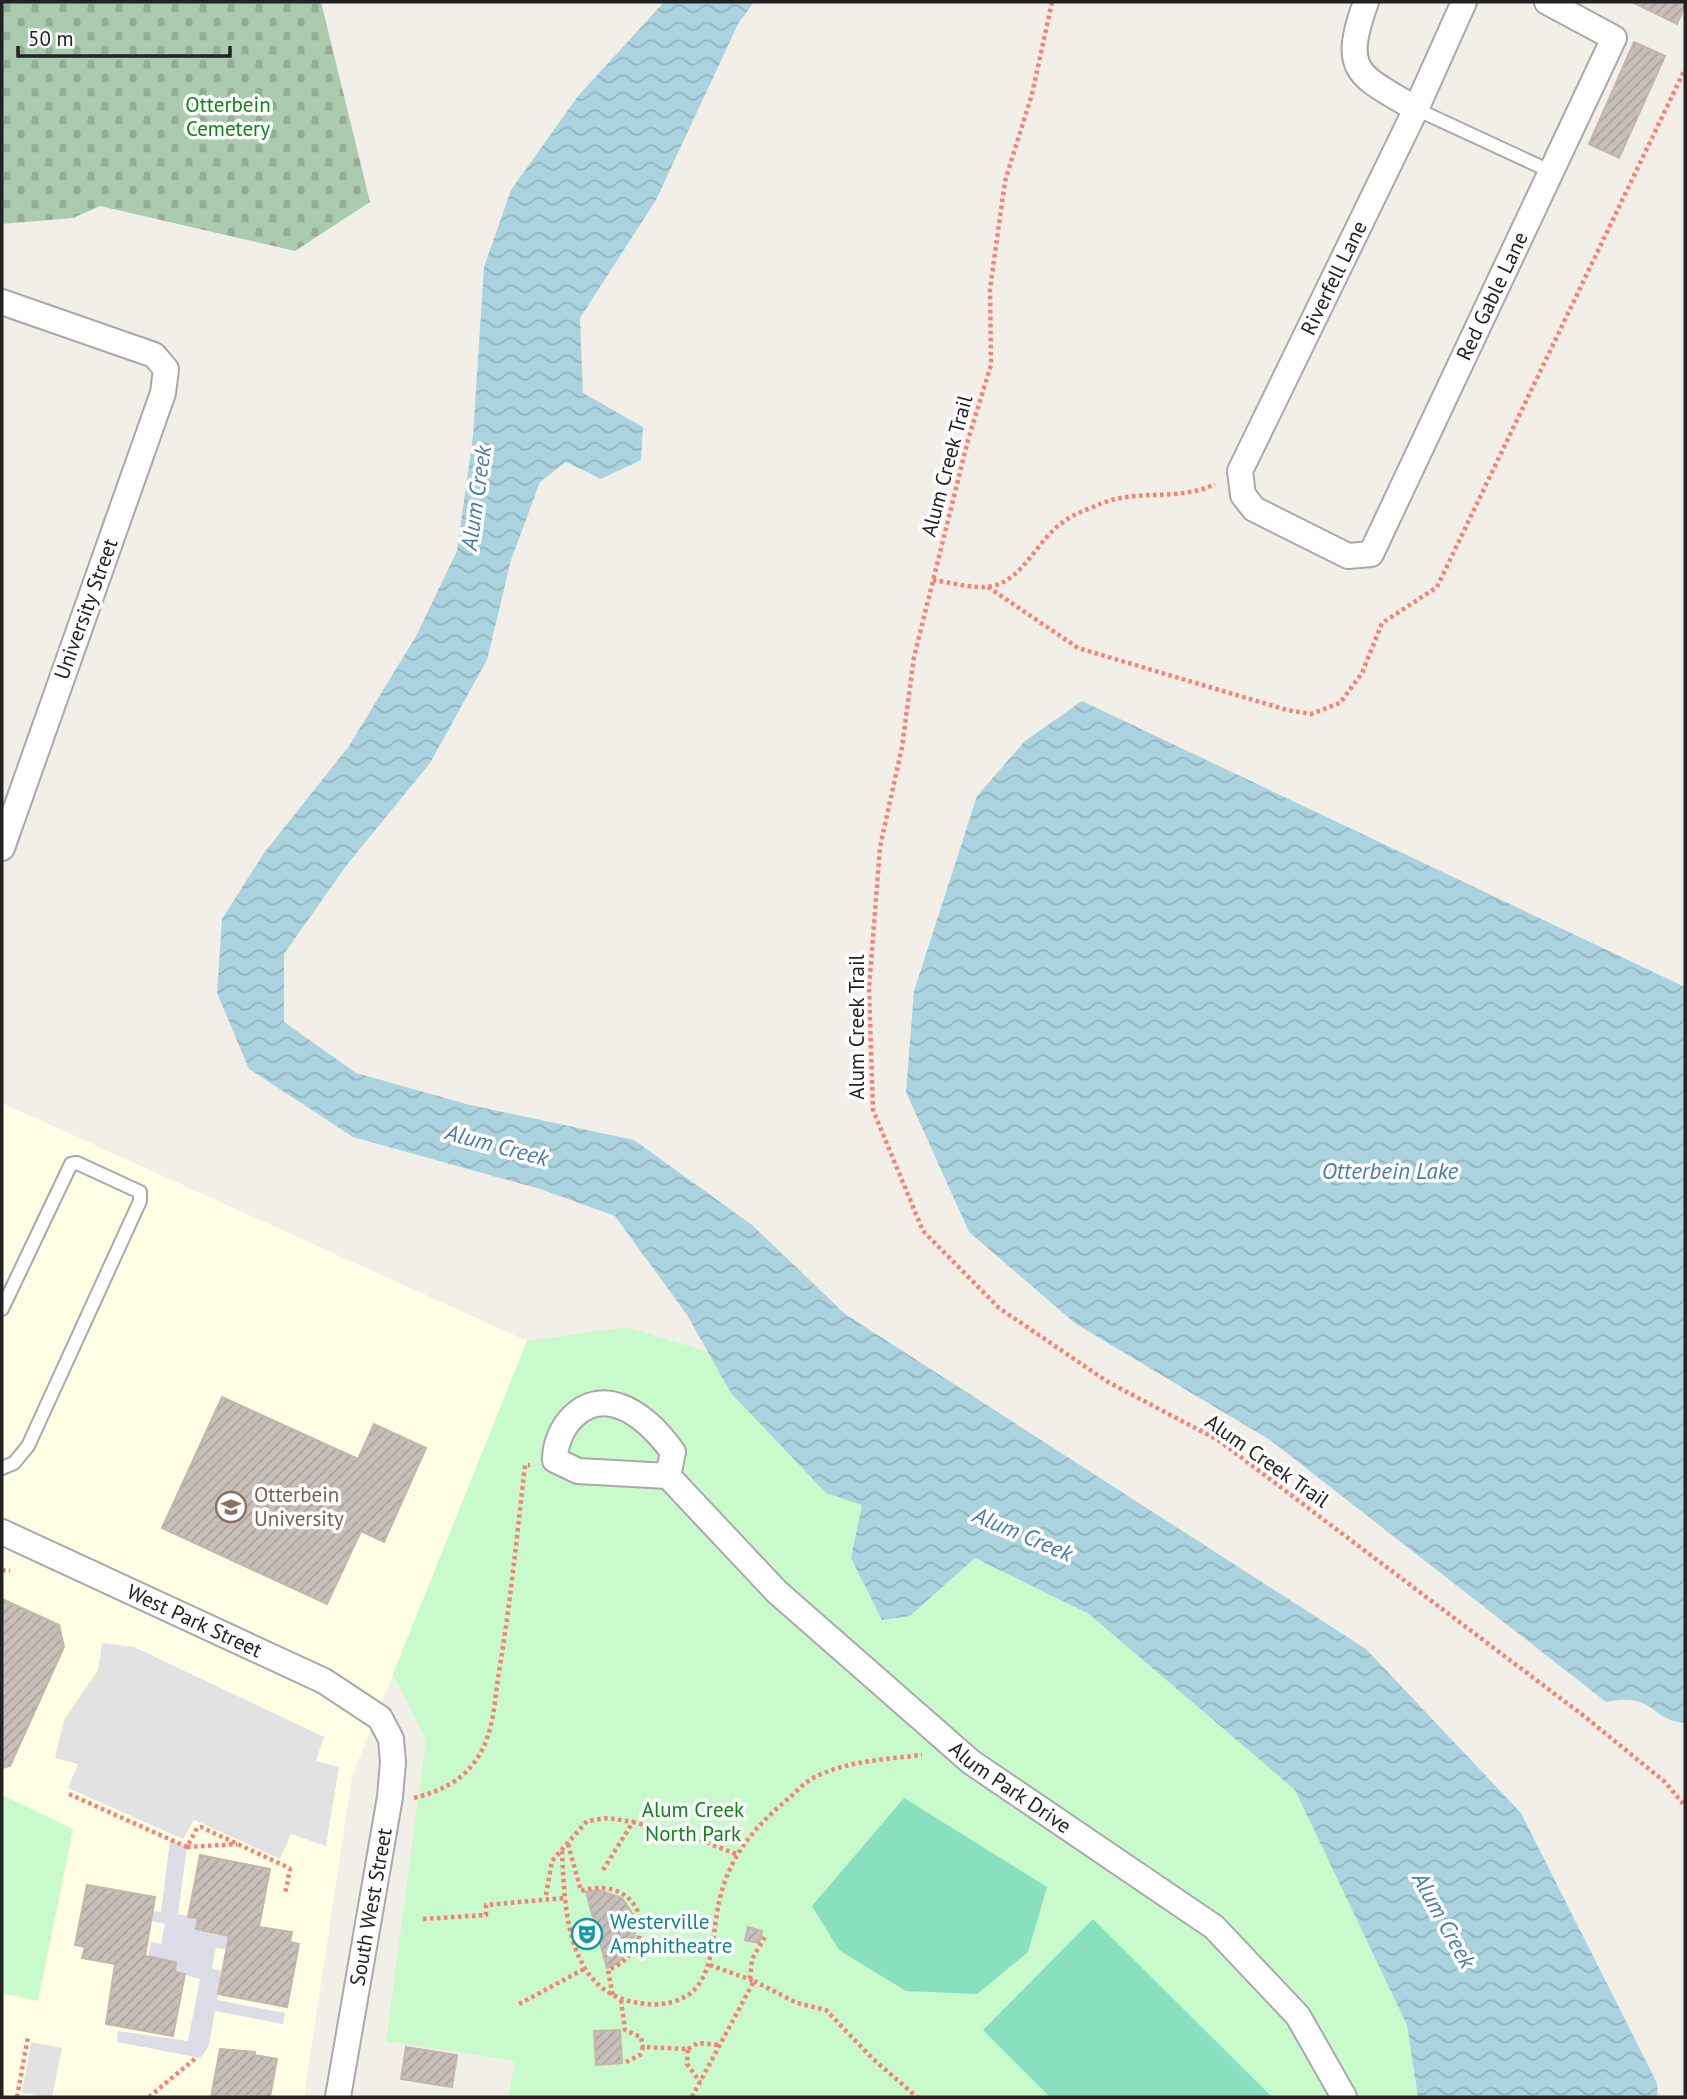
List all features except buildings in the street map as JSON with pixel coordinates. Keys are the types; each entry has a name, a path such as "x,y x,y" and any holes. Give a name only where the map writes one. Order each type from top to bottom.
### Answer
{"street":[{"path":"1366,2 1357,24 1353,52 1361,76 1416,109"},
{"name":"Riverfell Lane","path":"1240,471 1416,109 1464,2"},
{"name":"Red Gable Lane","path":"1240,471 1243,495 1254,509 1348,556 1371,554 1614,38 1547,2"},
{"name":"University Street","path":"2,302 154,355 166,369 163,393 12,787 2,848"},
{"path":"594,1405 618,1405 655,1428 673,1452 668,1476 578,1471 555,1460 555,1442 569,1417 594,1405"},
{"name":"Alum Park Drive","path":"668,1476 777,1592 957,1750 1214,1927 1298,2016 1344,2097"},
{"name":"West Park Street","path":"2,1532 324,1681 380,1718"},
{"name":"South West Street","path":"338,2097 390,1797 393,1762 391,1739 380,1718"}],"lane":[{"path":"1416,109 1552,172"},
{"path":"2,1309 71,1164 77,1163 140,1192 140,1201 28,1446 14,1463 2,1468"}],"path":[{"name":"Alum Creek Trail","path":"1052,2 1032,94 1004,181 990,289 991,365 968,440 914,657 902,747 880,848 869,989 873,1110 923,1231 999,1308 1108,1382 1218,1440 1584,1716 1665,1782 1685,1806"},
{"path":"933,580 988,587 1011,581 1035,549 1065,520 1103,503 1146,494 1186,495 1240,471"},
{"path":"390,1797 410,1799 440,1791 458,1779 476,1761 488,1738 506,1632 525,1465 555,1460"},
{"path":"2,1570 10,1571"},
{"path":"562,1851 564,1898 572,1938 596,1984 611,1997 621,2000 657,2005 678,2000 695,1990 707,1964 723,1882 736,1854 766,1817 813,1778 870,1761 957,1750"},
{"path":"69,1794 187,1847 238,1844"},
{"path":"546,1895 552,1861 587,1821 608,1818 633,1822 695,1838 736,1854"},
{"path":"603,1870 633,1822"},
{"path":"187,1847 197,1828 201,1827 238,1844 290,1869 285,1894"},
{"path":"568,1844 581,1891 598,1886 618,1890 629,1897 639,1917 639,1944 632,1956 608,1970 611,1997"},
{"path":"423,1919 485,1915 486,1905 564,1898"},
{"path":"692,2097 752,1980 752,1959 763,1943 765,1937 761,1936"},
{"path":"707,1964 752,1980 797,2003 826,2010 872,2058 917,2097"},
{"path":"519,2004 586,1968"},
{"path":"621,2000 625,2030 641,2037 643,2047 640,2055 626,2062"},
{"path":"17,2097 28,2036"},
{"path":"643,2047 688,2049 698,2043 720,2045"},
{"path":"688,2049 687,2064 700,2082"},
{"path":"149,2097 197,2057"},
{"path":"906,2097 907,2089"}],"shaded area":[{"name":"Otterbein University","path":"2,1103 527,1341 352,1776 304,2097 2,2097 2,1993 38,2001 73,1830 2,1795"},
{"path":"102,1643 134,1647 324,1737 316,1761 339,1767 326,1846 291,1834 280,1859 194,1820 183,1839 68,1788 78,1764 55,1758 64,1720 98,1670"},
{"path":"170,1840 187,1847 178,1914 198,1918 197,1929 229,1936 227,1949 216,1948 212,1968 221,1971 217,2000 285,2013 283,2024 215,2011 209,2045 201,2058 117,2042 118,2031 188,2041 200,1979 175,1972 176,1962 148,1957 151,1942 161,1944 165,1924 151,1921 153,1911 161,1912"},
{"path":"31,2042 62,2048 52,2097 22,2093"}],"green space":[{"name":"Otterbein Cemetery","path":"2,2 321,2 370,202 295,251 100,206 73,218 2,224"},
{"name":"Alum Creek North Park","path":"626,1327 843,1393 862,1505 851,1558 910,1616 975,1558 1089,1614 1295,1790 1407,2025 1418,2097 508,2097 515,2061 386,2041 426,1740 393,1674 527,1341"},
{"path":"2,1795 73,1829 38,2001 2,1993"},
{"path":"904,1798 1047,1887 1028,1952 977,1994 906,1991 839,1950 812,1906"},
{"path":"1093,1919 1272,2097 1050,2097 983,2030"}],"water":[{"name":"Alum Creek","path":"664,2 754,2 738,24 656,200 580,318 583,393 643,427 641,460 601,479 566,462 540,482 511,560 487,660 430,763 346,866 284,954 284,1022 356,1073 470,1105 634,1140 752,1225 845,1314 1366,1649 1521,1813 1657,2083 1658,2097 1418,2097 1407,2025 1295,1790 1089,1614 975,1558 910,1616 882,1620 851,1558 862,1505 826,1493 731,1393 687,1315 615,1216 540,1189 353,1137 249,1069 217,993 222,919 264,853 349,746 416,636 457,551 473,436 484,267 511,190 578,96"},
{"name":"Otterbein Lake","path":"1082,701 1685,987 1685,1723 1664,1717 1643,1703 1622,1700 1606,1702 1270,1440 1076,1324 969,1232 906,1092 914,991 977,796 1025,741"}],"place":[{"name":"Otterbein University","path":"231,1507"},
{"name":"Westerville Amphitheatre","path":"587,1934"}]}
